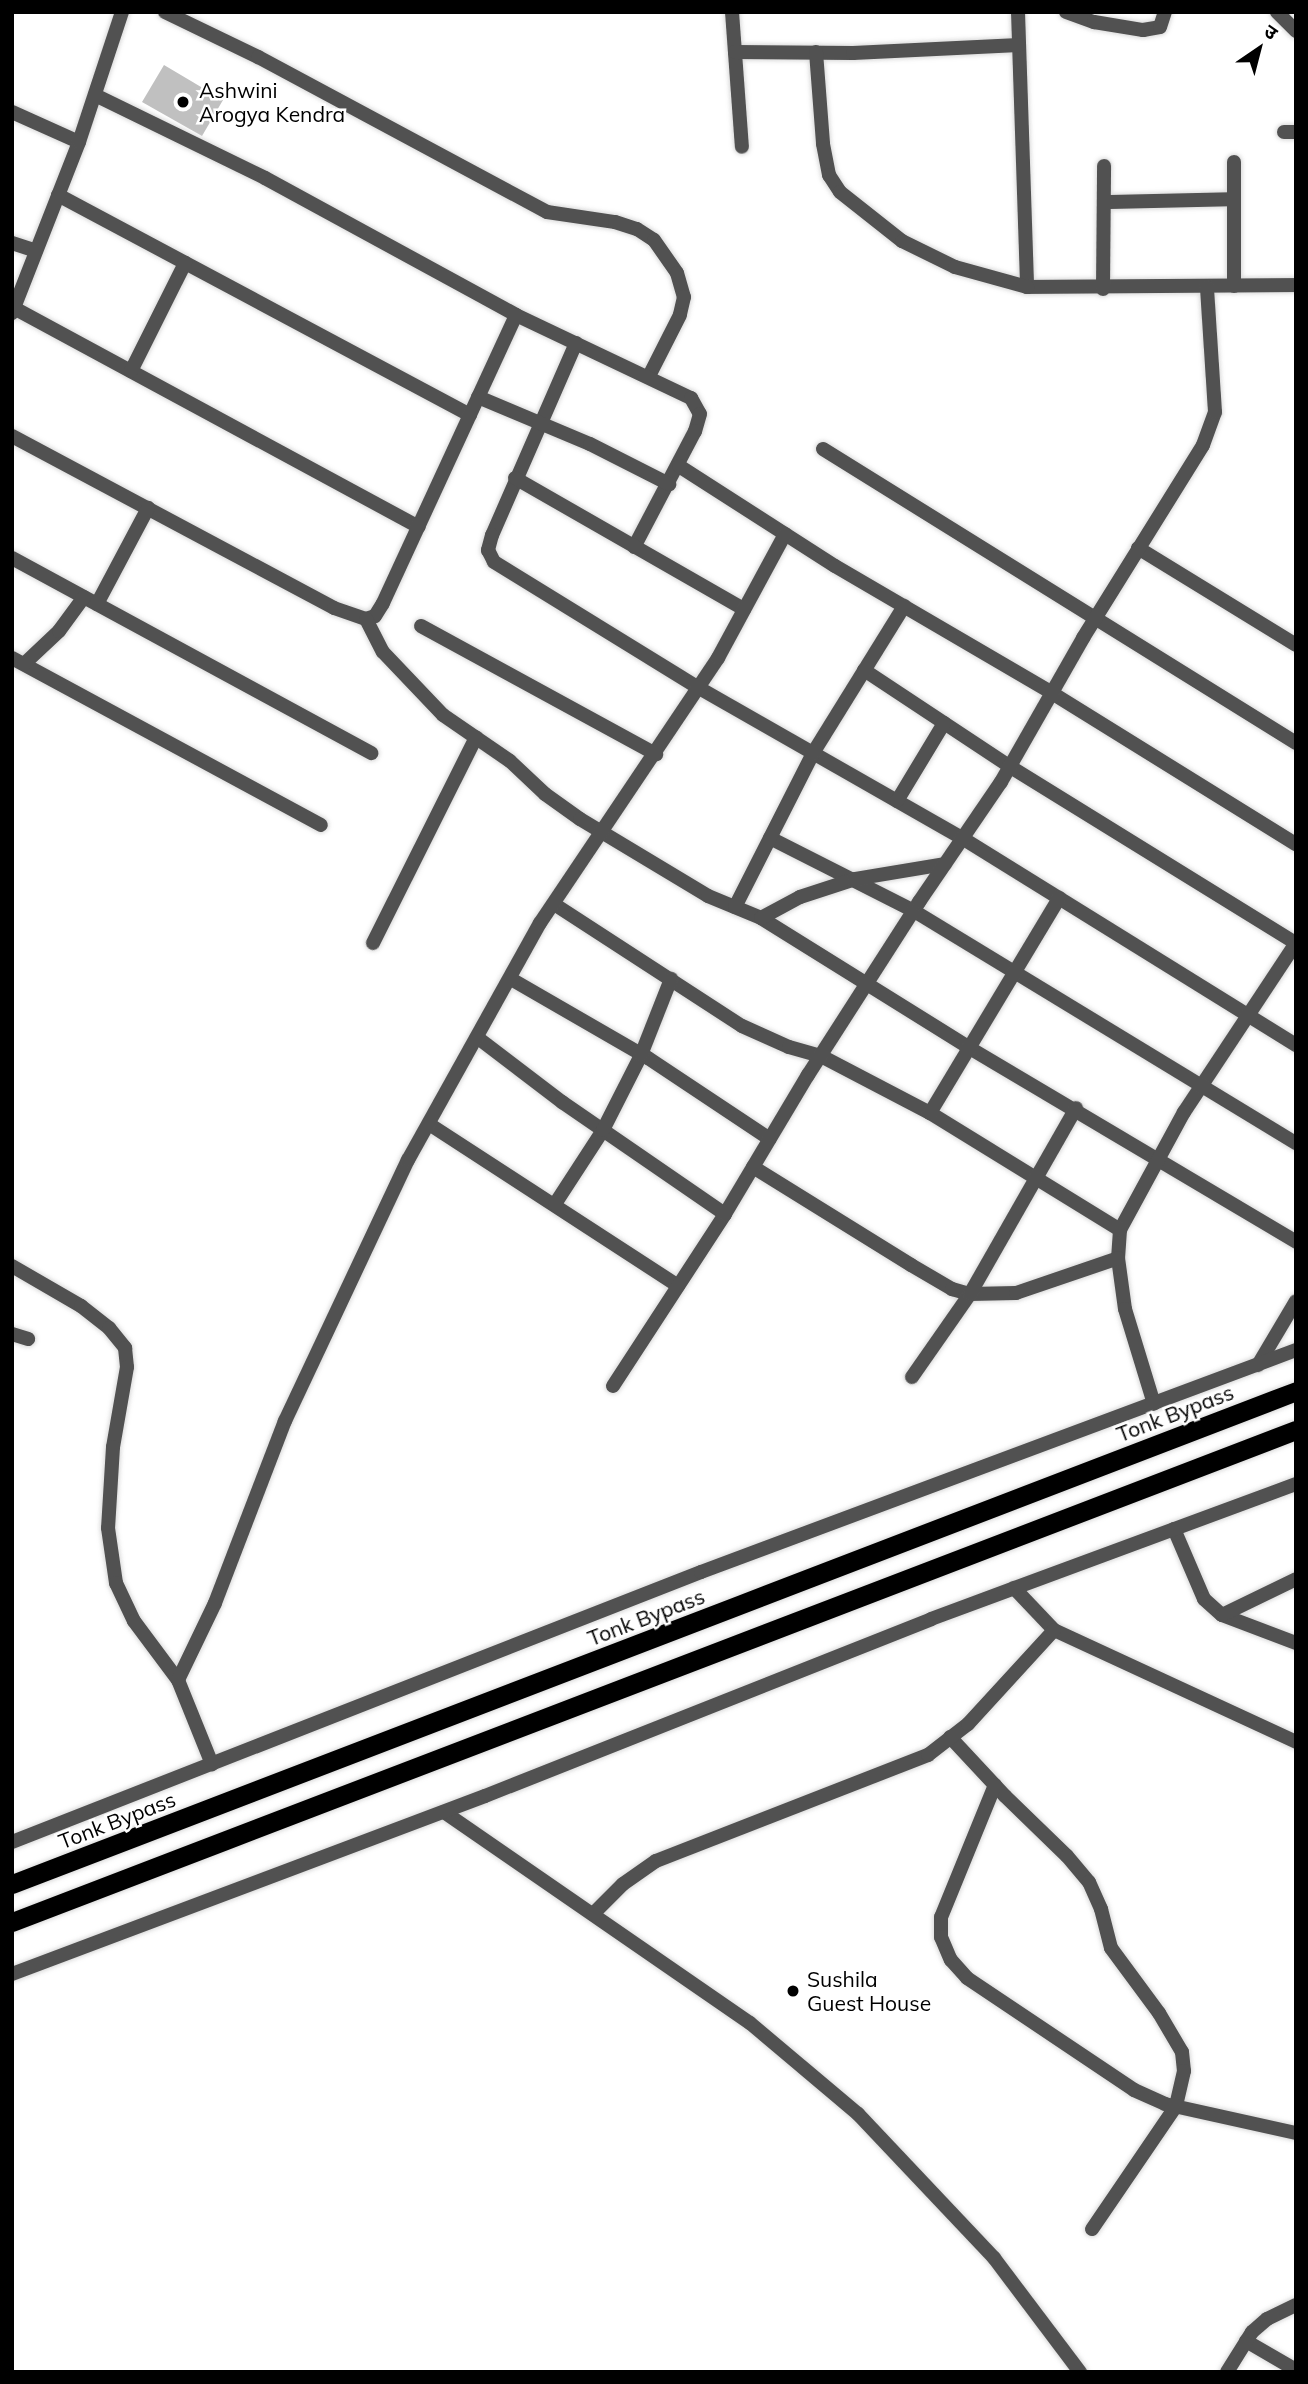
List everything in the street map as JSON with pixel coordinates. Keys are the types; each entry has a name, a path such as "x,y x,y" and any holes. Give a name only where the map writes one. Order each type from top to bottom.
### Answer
{"highway":[{"name":"Tonk Bypass","path":"12,1884 1296,1391"},
{"path":"12,1922 1296,1430"}],"street":[{"path":"122,12 79,142 13,311 131,371 419,527"},
{"path":"165,12 258,57 547,212 615,222 636,229 654,240 677,273 684,297 680,315 649,376"},
{"path":"732,12 742,147"},
{"path":"1018,12 1027,287"},
{"path":"1066,12 1094,22 1143,30 1160,27 1165,12"},
{"path":"1277,12 1296,30"},
{"path":"735,52 1019,45"},
{"path":"816,52 823,145 829,176 839,192 902,241 955,267 1027,287 1103,289 1296,285"},
{"path":"94,95 265,178 516,315 681,391 697,404 700,414 695,431 634,547"},
{"path":"12,113 79,142"},
{"path":"1234,162 1234,286"},
{"path":"1103,289 1104,166"},
{"path":"58,195 470,415"},
{"path":"1105,202 1234,199"},
{"path":"12,243 36,251"},
{"path":"131,371 185,263"},
{"path":"613,1386 725,1214 867,982 1009,766 1095,618 1203,445 1215,412 1207,287"},
{"path":"12,436 334,608 366,620 375,617 383,603 516,315"},
{"path":"576,343 492,535 488,550 494,562 699,688 962,838 1296,1045"},
{"path":"478,397 669,484"},
{"path":"822,450 1296,743"},
{"path":"678,466 785,534 1052,693 1296,844"},
{"path":"515,478 744,609"},
{"path":"148,508 91,601 59,631 18,661 321,825"},
{"path":"178,1680 215,1604 285,1421 408,1160 540,923 699,688 785,534"},
{"path":"1138,548 1296,645"},
{"path":"12,558 371,753"},
{"path":"735,907 813,753 904,606"},
{"path":"366,620 383,652 443,715 510,761 545,794 603,833 708,896 761,918 968,1047 1076,1108 1296,1242"},
{"path":"421,626 656,754"},
{"path":"864,670 1009,766 1296,943 1202,1086 1120,1230 1118,1258 1125,1309 1154,1404"},
{"path":"897,801 944,723"},
{"path":"373,943 476,737"},
{"path":"770,838 914,911 1296,1143"},
{"path":"761,918 800,897 855,879 945,864"},
{"path":"930,1113 1013,970 1059,898"},
{"path":"554,904 743,1026 789,1047 821,1056 930,1113 1120,1230"},
{"path":"511,979 641,1055 770,1139"},
{"path":"555,1204 603,1129 641,1055 671,979"},
{"path":"478,1038 725,1214"},
{"path":"912,1377 970,1294 1038,1179 1076,1108"},
{"path":"429,1124 678,1286"},
{"path":"753,1167 952,1289 970,1294 1016,1293 1118,1258"},
{"path":"12,1266 81,1306 109,1328 125,1348 127,1367 113,1447 108,1528 116,1583 134,1621 178,1680 212,1764"},
{"path":"1258,1365 1296,1301"},
{"path":"12,1334 28,1339"},
{"path":"12,1842 701,1572 1296,1350"},
{"path":"12,1975 444,1812 1014,1588 1296,1483"},
{"path":"1174,1529 1204,1599 1222,1615 1296,1643"},
{"path":"1222,1615 1296,1579"},
{"path":"1014,1588 1054,1630 1296,1742"},
{"path":"593,1914 623,1884 656,1861 928,1755 968,1724 1054,1630"},
{"path":"950,1737 1067,1856 1089,1882 1101,1909 1111,1948 1159,2013 1182,2052 1184,2071 1176,2106 1092,2229"},
{"path":"995,1785 940,1917 942,1937 951,1960 967,1978 1134,2090 1176,2106 1296,2133"},
{"path":"444,1812 750,2023 858,2114 994,2258 1080,2372"},
{"path":"1227,2372 1246,2341 1267,2319 1296,2305"},
{"path":"1246,2341 1296,2370"}],"building":[{"path":"164,65 223,100 202,136 142,102"}],"place":[{"name":"Ashwini Arogya Kendra","path":"183,102"},
{"name":"Sushila Guest House","path":"793,1991"}]}
